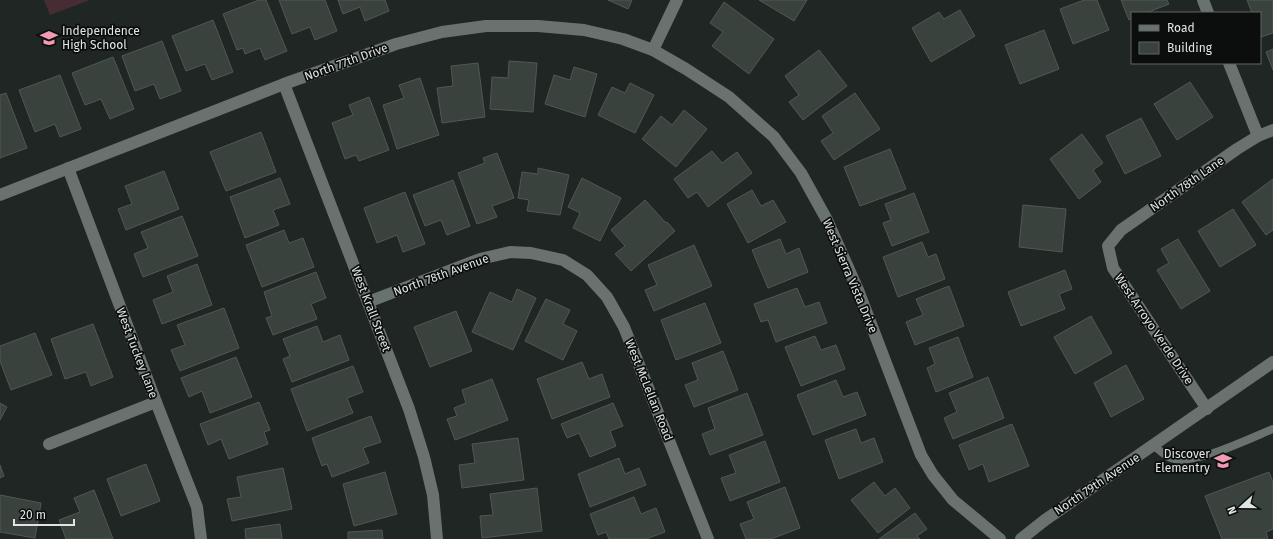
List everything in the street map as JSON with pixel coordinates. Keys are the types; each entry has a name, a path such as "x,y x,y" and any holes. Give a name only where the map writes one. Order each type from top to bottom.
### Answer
{"street":[{"path":"653,50 677,0"},
{"path":"1203,0 1208,12"},
{"name":"North 77th Drive","path":"0,195 284,84 396,44 442,32 486,26 538,26 584,30 623,39 653,50"},
{"name":"West Sierra Vista Drive","path":"653,50 729,97 774,137 801,173 827,220 858,290 921,455 933,475 953,500 1000,539"},
{"path":"1228,64 1258,136"},
{"name":"West Krall Street","path":"284,84 409,409 424,457 433,495 437,539"},
{"name":"North 78th Lane","path":"1108,246 1121,230 1258,136 1273,130"},
{"name":"West Tuckey Lane","path":"68,168 197,508 201,539"},
{"name":"West Arroyo Verde Drive","path":"1108,246 1113,268 1207,409"},
{"name":"North 78th Avenue","path":"368,302 480,259 495,255 510,252 531,253 562,260"},
{"name":"West McLellan Road","path":"562,260 587,275 607,297 624,327 708,539"},
{"name":"North 79th Avenue","path":"1021,539 1045,520 1273,362"},
{"path":"49,444 156,402"}],"lane":[{"path":"1153,446 1171,458 1188,460 1213,453 1273,429"}],"shaded area":[{"path":"44,0 90,0 50,15"}],"building":[{"path":"259,0 266,0 287,51 265,60 260,48 245,54 243,48 237,50 223,14"},
{"path":"279,0 325,0 337,31 315,40 310,27 292,34"},
{"path":"338,0 385,0 389,11 365,21 360,7 343,14"},
{"path":"608,0 632,0 628,9"},
{"path":"759,0 807,0 794,21"},
{"path":"1084,0 1097,0 1109,30 1073,44 1060,9"},
{"path":"1121,0 1167,0 1169,4 1149,12 1131,12 1131,19 1129,20"},
{"path":"1247,0 1273,0 1273,33 1261,37 1261,12 1252,12"},
{"path":"724,2 774,39 749,74 712,46 723,32 710,23"},
{"path":"960,10 975,36 931,62 912,28 939,12 944,19"},
{"path":"213,20 233,72 212,80 205,64 186,71 172,36"},
{"path":"1044,30 1059,69 1020,84 1005,45"},
{"path":"162,41 181,91 160,99 154,84 135,91 122,56"},
{"path":"1273,49 1273,70 1266,52"},
{"path":"819,50 847,86 803,120 789,102 799,95 785,76"},
{"path":"113,57 134,109 110,119 101,99 85,105 72,73"},
{"path":"509,61 537,63 533,112 490,109 492,77 508,78"},
{"path":"478,63 485,117 442,123 437,88 453,86 451,66"},
{"path":"574,67 597,74 585,117 545,104 554,75 570,80"},
{"path":"60,75 81,129 60,137 55,124 35,132 19,90"},
{"path":"420,78 439,135 397,149 383,105 404,98 399,85"},
{"path":"1190,82 1213,117 1177,140 1154,104"},
{"path":"630,83 654,95 635,133 598,115 612,87 625,93"},
{"path":"6,93 27,148 0,158 0,95"},
{"path":"855,93 880,129 834,160 821,141 833,133 822,116"},
{"path":"369,97 389,150 359,161 356,155 345,159 332,123 353,115 349,105"},
{"path":"684,110 707,129 676,167 642,139 661,116 672,125"},
{"path":"1141,118 1161,156 1125,174 1106,136"},
{"path":"261,132 276,172 226,191 210,152"},
{"path":"1082,134 1103,163 1093,170 1101,182 1079,199 1050,159"},
{"path":"890,149 906,189 860,206 844,167"},
{"path":"712,151 722,163 737,152 752,173 708,207 697,192 688,198 674,179"},
{"path":"497,153 514,198 492,206 497,217 477,224 458,173 485,163 483,158"},
{"path":"538,168 569,175 560,215 527,211 529,200 518,198 522,172 538,174"},
{"path":"164,171 179,209 126,230 118,209 132,204 125,186"},
{"path":"280,178 290,204 273,210 279,225 245,238 230,197"},
{"path":"582,178 621,198 600,241 573,228 580,213 568,207"},
{"path":"1273,179 1273,230 1266,235 1242,202"},
{"path":"453,180 470,226 447,235 441,220 425,226 413,195"},
{"path":"752,190 761,206 773,200 786,222 748,243 727,204"},
{"path":"405,192 425,244 403,252 397,235 377,243 364,208"},
{"path":"914,193 929,232 892,246 883,223 891,220 885,204"},
{"path":"645,200 675,231 631,271 615,254 625,246 611,230"},
{"path":"1023,205 1066,209 1062,252 1019,247"},
{"path":"1233,209 1256,245 1220,267 1198,231"},
{"path":"182,216 198,256 143,277 134,254 148,248 141,232"},
{"path":"284,230 289,243 303,238 314,267 262,287 246,245"},
{"path":"780,239 786,254 799,248 808,272 768,288 752,250"},
{"path":"1178,239 1210,291 1181,309 1157,270 1169,263 1161,249"},
{"path":"922,242 928,257 936,254 945,279 898,297 883,257"},
{"path":"694,245 712,286 654,311 645,290 657,285 648,265"},
{"path":"197,264 212,305 162,324 153,300 173,292 167,276"},
{"path":"1065,270 1072,289 1059,294 1065,309 1021,326 1008,292"},
{"path":"316,272 326,298 311,304 317,319 273,335 266,318 272,316 264,292"},
{"path":"949,286 964,326 915,345 906,322 923,315 916,299"},
{"path":"797,288 805,307 819,302 827,323 776,342 768,320 761,322 754,304"},
{"path":"517,289 536,298 513,350 472,332 490,292 512,302"},
{"path":"546,299 570,310 563,324 577,331 563,360 525,341"},
{"path":"705,303 721,343 676,360 661,320"},
{"path":"224,308 239,348 180,371 171,350 185,345 177,325"},
{"path":"456,311 472,351 430,367 414,327"},
{"path":"1091,316 1112,353 1075,374 1054,337"},
{"path":"93,324 113,377 91,386 86,372 65,379 51,339"},
{"path":"317,326 323,342 340,335 349,360 292,382 283,359 290,356 283,339"},
{"path":"35,333 52,375 11,390 0,361 0,346"},
{"path":"815,336 821,350 836,345 845,369 801,386 785,347"},
{"path":"958,337 973,377 936,392 927,368 935,364 929,348"},
{"path":"723,351 738,390 694,407 685,385 698,380 692,363"},
{"path":"236,357 252,397 210,413 202,391 189,397 181,378"},
{"path":"582,362 589,379 602,374 610,397 552,419 537,379"},
{"path":"1126,365 1144,399 1111,417 1094,383"},
{"path":"353,366 363,392 347,398 353,413 307,431 291,389"},
{"path":"988,377 1004,418 953,439 944,418 957,412 949,393"},
{"path":"492,379 508,420 455,440 447,419 457,416 454,408 466,403 462,390"},
{"path":"836,380 843,397 857,392 866,415 813,435 797,395"},
{"path":"747,393 763,435 710,455 702,434 715,429 708,408"},
{"path":"259,402 270,430 264,432 268,444 229,459 221,439 208,445 200,424"},
{"path":"0,403 7,407 0,420"},
{"path":"613,403 623,426 610,431 616,446 590,457 579,433 567,438 561,424"},
{"path":"371,416 381,442 363,448 369,463 332,477 327,464 322,466 312,438"},
{"path":"1012,424 1029,466 989,482 983,464 969,470 959,445"},
{"path":"856,429 861,443 874,438 883,462 839,479 825,440"},
{"path":"518,438 524,480 462,488 459,465 475,463 472,444"},
{"path":"765,441 780,482 730,501 721,478 736,473 729,455"},
{"path":"619,458 625,474 639,468 646,485 590,507 578,474"},
{"path":"146,464 160,501 121,516 107,479"},
{"path":"0,465 4,476 0,478"},
{"path":"283,468 292,509 232,521 227,499 241,497 237,477"},
{"path":"385,472 397,514 354,526 343,484"},
{"path":"1269,472 1273,482 1273,529 1266,532 1268,539 1222,539 1205,496"},
{"path":"874,482 885,496 895,488 910,508 878,533 851,500"},
{"path":"785,487 800,528 771,539 746,539 740,524 754,519 747,502"},
{"path":"537,488 542,531 482,538 480,516 493,515 490,494"},
{"path":"94,490 113,539 66,539 59,520 80,512 74,498"},
{"path":"0,495 41,503 35,538 0,532"},
{"path":"634,497 641,514 656,508 665,532 646,539 609,539 606,532 598,535 590,514"},
{"path":"915,513 927,529 917,536 920,539 879,539"},
{"path":"280,524 282,539 246,539 245,529"},
{"path":"382,530 383,539 348,539 348,532"}],"place":[{"name":"Independence High School","path":"49,38"},
{"name":"Discover Elementry","path":"1223,461"}]}
